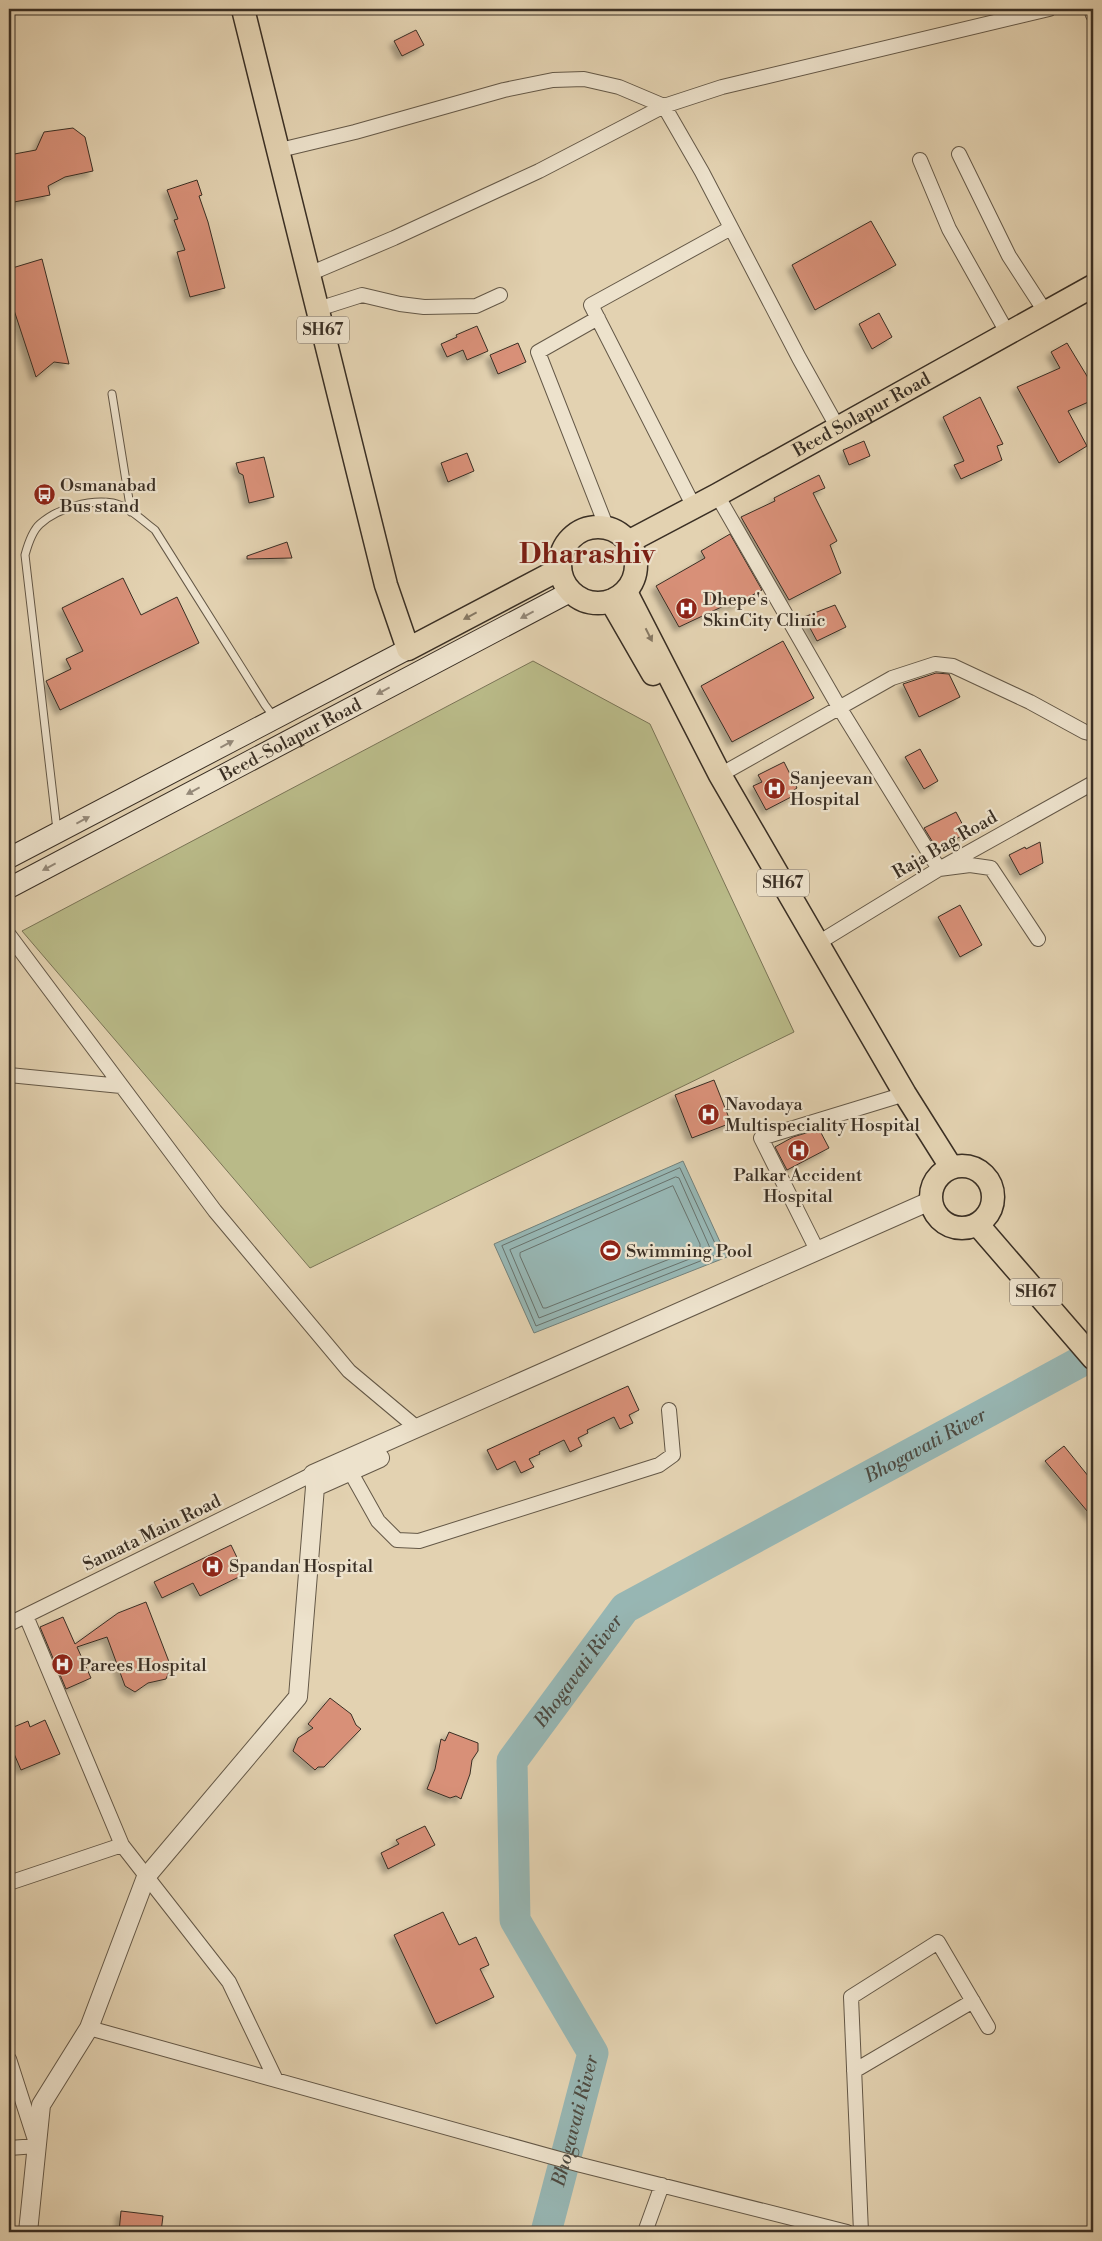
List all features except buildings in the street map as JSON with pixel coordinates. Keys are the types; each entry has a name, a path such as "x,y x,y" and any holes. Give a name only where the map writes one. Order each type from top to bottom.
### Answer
{"main road":[{"name":"SH67","path":"243,9 280,150 386,585 408,649"},
{"name":"Beed Solapur Road","path":"628,542 717,495 1093,286"},
{"path":"593,527 606,528 619,533 628,542 635,554 634,580 619,596 591,604 580,600 570,592 563,582 560,558 564,547 571,537 582,530 593,527"},
{"path":"408,649 560,569"},
{"name":"Beed-Solapur Road","path":"9,888 570,592"},
{"name":"SH67","path":"619,596 946,1170"},
{"path":"619,596 902,1095"},
{"name":"Beed-Solapur Road","path":"9,858 408,649"},
{"path":"971,1167 981,1172 988,1179 994,1199 986,1218 978,1225 968,1228 958,1229 948,1226 939,1219 932,1206 931,1190 935,1180 946,1170 971,1167"},
{"name":"SH67","path":"978,1225 1093,1358"}],"street":[{"path":"309,274 394,238 539,171 664,106 722,87 1050,9"},
{"path":"1091,9 1093,15"},
{"path":"280,150 355,132 504,90 553,80 584,79 619,87 664,106 702,172 838,428"},
{"path":"959,154 1009,256 1046,312"},
{"path":"920,160 949,229 1008,334"},
{"path":"694,507 591,305 731,228"},
{"path":"318,309 362,295 400,304 424,307 476,306 500,295"},
{"path":"598,318 538,352 606,528"},
{"path":"717,495 839,707 939,869 970,865 991,868 1038,939"},
{"path":"720,775 892,678 935,664 953,666 1030,702 1085,732 1093,734"},
{"name":"Raja Bag Road","path":"818,943 939,869 1093,783"},
{"path":"9,935 215,1211 349,1371 417,1428"},
{"path":"9,1074 121,1086"},
{"path":"818,1252 761,1138 902,1095"},
{"path":"314,1481 417,1428 818,1252 932,1206"},
{"path":"314,1481 350,1471 932,1206"},
{"path":"350,1471 378,1521 397,1540 419,1541 659,1465 673,1454 669,1410"},
{"path":"28,2232 41,2104 89,2028 146,1877 298,1697 314,1481"},
{"name":"Samata Main Road","path":"9,1624 314,1481"},
{"path":"26,1616 122,1845 229,1982 275,2078"},
{"path":"9,1883 122,1845"},
{"path":"861,2232 852,1998 938,1942 988,2027"},
{"path":"854,2072 973,2001"},
{"path":"89,2028 275,2078 572,2162 847,2232"},
{"path":"9,2059 37,2146"},
{"path":"9,2148 37,2146"},
{"path":"645,2232 662,2185"}],"lane":[{"path":"112,394 131,512"},
{"path":"57,833 25,555 31,537 40,524 73,505 114,504 131,512 155,530 265,705 276,718"}],"green space":[{"path":"533,661 650,724 794,1032 310,1268 22,931"}],"water":[{"name":"Swimming Pool","path":"683,1161 727,1257 534,1333 494,1244"}],"waterway":[{"name":"Bhogavati River","path":"546,2232 593,2053 515,1920 512,1761 625,1608 1093,1355"}],"place":[{"name":"Osmanabad Bus stand","path":"44,495"},
{"name":"Dhepe's SkinCity Clinic","path":"687,609"},
{"name":"Sanjeevan Hospital","path":"774,788"},
{"name":"Navodaya Multispeciality Hospital","path":"709,1114"},
{"name":"Palkar Accident Hospital","path":"798,1150"},
{"name":"Swimming Pool","path":"610,1251"},
{"name":"Spandan Hospital","path":"213,1566"},
{"name":"Parees Hospital","path":"63,1665"}],"district":[{"name":"Dharashiv","path":"587,554"}]}
